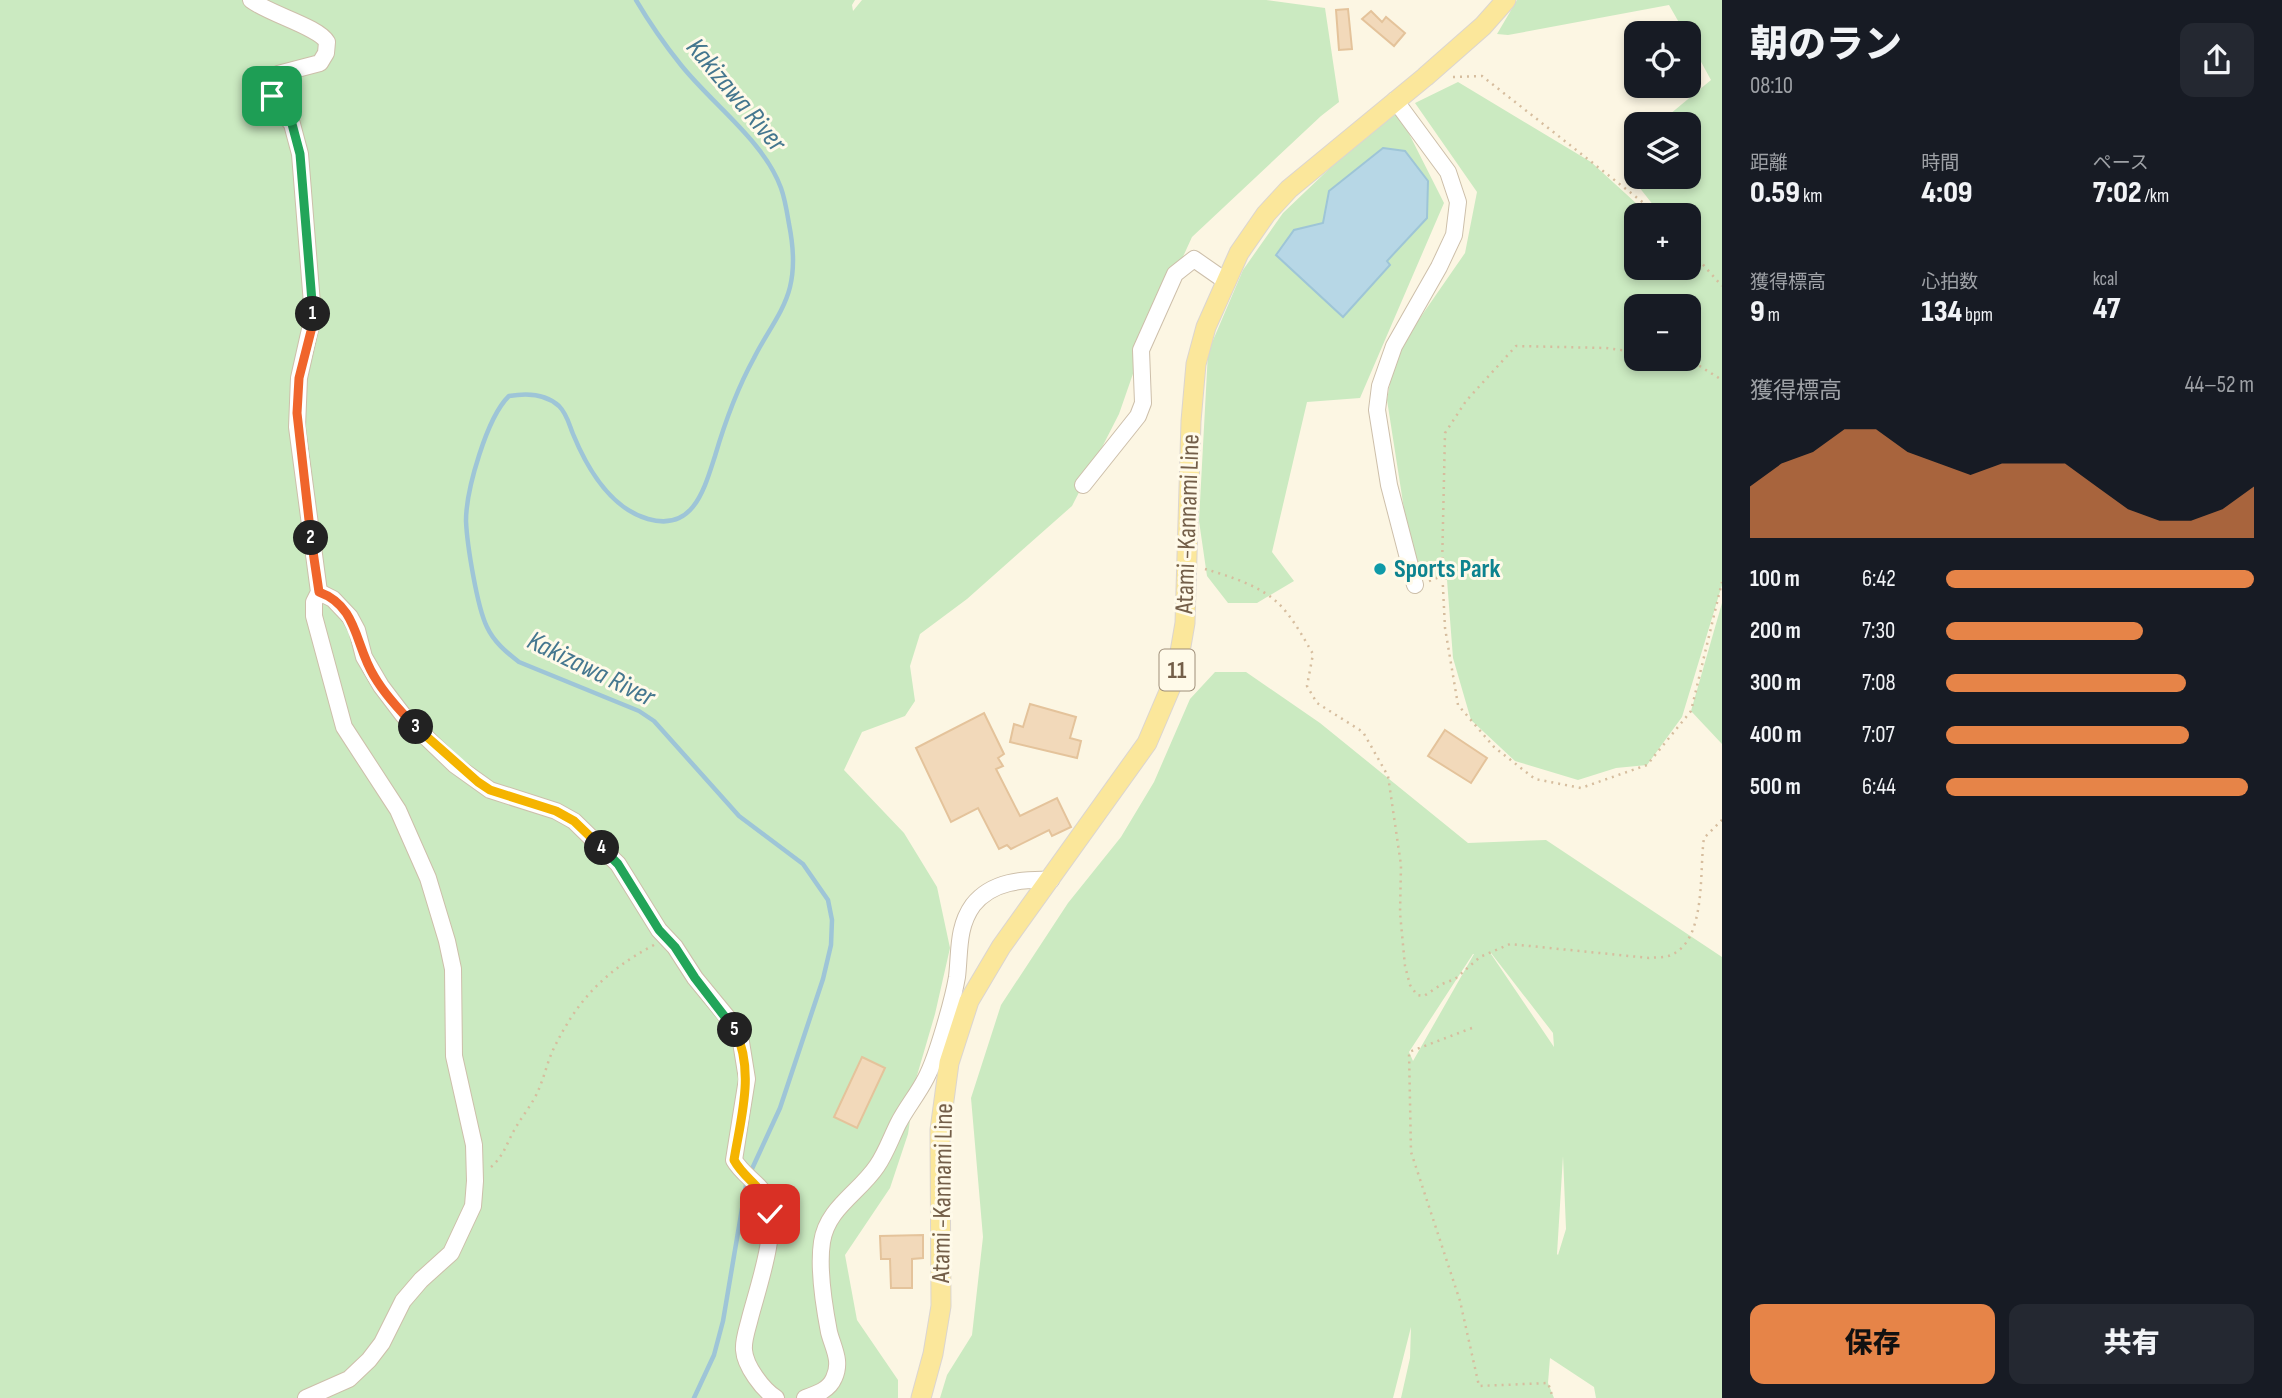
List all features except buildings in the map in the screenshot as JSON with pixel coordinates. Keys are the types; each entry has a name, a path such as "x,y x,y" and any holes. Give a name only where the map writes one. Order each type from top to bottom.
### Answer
{"main road":[{"name":"Atami -Kannami Line","path":"921,1398 933,1354 941,1306 940,1130 949,1063 970,1001 1001,947 1147,743 1176,675 1185,624 1191,421 1196,364 1206,327 1239,253 1266,214 1282,197 1483,26 1506,0"}],"street":[{"path":"251,0 272,13 318,33 327,42 326,53 320,63 278,74 270,88 273,100 292,124 300,154 313,316 299,378 297,427 319,592 314,602 314,616 344,727 398,810 428,878 453,969 454,1056 474,1145 475,1181 472,1206 450,1253 421,1280 404,1301 382,1343 369,1360 348,1379 306,1398"},
{"path":"1395,100 1448,172 1458,202 1454,235 1394,346 1380,386 1377,410 1389,485 1415,585"},
{"path":"1083,485 1138,416 1143,403 1141,350 1175,274 1194,259 1227,282"},
{"path":"319,592 333,599 350,617 373,676 403,715 455,765 490,790 556,811 574,821 618,864 659,930 732,1023 741,1042 747,1079 734,1160 740,1172 753,1181 767,1199 770,1214 764,1259 744,1351 752,1370 769,1394 776,1398"},
{"path":"805,1398 828,1388 835,1377 838,1360 826,1311 820,1252 823,1233 830,1218 876,1167 899,1122 927,1077 957,977 962,925 973,906 985,894 1004,884 1026,879 1051,880"}],"path":[{"path":"1425,77 1482,76 1645,203"},
{"path":"1701,262 1722,286"},
{"path":"1624,350 1516,346 1466,401 1445,433 1442,576 1445,628 1458,705 1494,747 1535,779 1581,788 1647,765 1691,711 1722,582"},
{"path":"1701,367 1722,380"},
{"path":"1188,564 1237,579 1278,603 1298,628 1313,654 1307,686 1317,703 1363,732 1388,776 1401,865 1400,913 1405,965 1410,985 1417,995 1424,996 1455,979 1480,957 1510,944 1649,958 1670,956 1691,936 1697,923 1704,838 1722,820"},
{"path":"475,1181 501,1159 514,1130 538,1092 552,1052 573,1011 592,988 626,960 667,939"},
{"path":"1472,1028 1409,1052 1410,1152 1460,1301 1479,1386 1548,1383 1553,1398"}],"green space":[{"path":"0,0 855,0 853,11 862,0 1266,0 1325,8 1339,102 1192,237 1144,342 1119,414 1072,506 967,599 920,634 910,666 915,701 905,716 862,732 844,770 904,833 937,887 950,948 916,1079 908,1134 890,1188 845,1255 857,1320 898,1380 898,1398 0,1398"},
{"path":"1517,0 1722,0 1722,585 1682,717 1647,765 1616,768 1578,780 1515,761 1471,720 1453,658 1447,580 1414,573 1387,400 1395,354 1465,253 1477,192 1415,103 1458,82 1591,162 1636,203 1624,203 1624,280 1701,280 1701,203 1652,203 1641,189 1701,189 1701,112 1672,112 1689,98 1701,98 1701,88 1711,80 1701,62 1701,21 1678,21 1669,5 1508,35 1497,34"},
{"path":"1395,106 1444,203 1360,398 1307,402 1272,552 1294,581 1257,603 1228,603 1207,576 1199,521 1208,352 1243,270 1283,213"},
{"path":"1722,603 1722,744 1691,711"},
{"path":"1215,672 1246,672 1320,723 1468,843 1546,840 1722,957 1722,1398 1596,1398 1594,1387 1550,1358 1548,1383 1554,1398 1401,1398 1410,1358 1411,1327 1393,1398 940,1398 947,1375 972,1335 983,1237 971,1098 1001,1005 1068,903 1121,837 1154,782 1190,699","holes":["1473,954 1474,954 1413,1061 1409,1052","1491,954 1553,1033 1554,1047","1563,1156 1566,1229 1557,1254"]}],"water":[{"path":"1383,148 1405,151 1428,181 1427,218 1387,261 1390,265 1343,317 1276,255 1294,230 1323,223 1329,191"}],"waterway":[{"name":"Kakizawa River","path":"636,0 681,65 750,139 773,171 784,197 792,239 793,272 790,287 779,314 758,349 737,394 701,494 686,514 663,521 634,514 622,506 593,473 559,406 542,397 515,395 509,396 501,406 486,437 474,473 466,521 473,575 483,618 501,646 519,662 639,711 654,721 739,816 803,864 828,900 832,920 831,945 823,979 780,1108 751,1171"},
{"name":"Kakizawa River","path":"694,1398 714,1355 723,1321 747,1179"}],"place":[{"name":"Sports Park","path":"1380,569"}],"route":[{"path":"272,96 296,132 300,154 313,316 299,378 297,427 319,592 333,599 350,617 357,630 364,657 380,686 403,715 455,765 490,790 556,811 574,821 618,864 659,930 732,1023 741,1042 747,1079 734,1160 740,1172 753,1181 767,1199 770,1214"}]}
